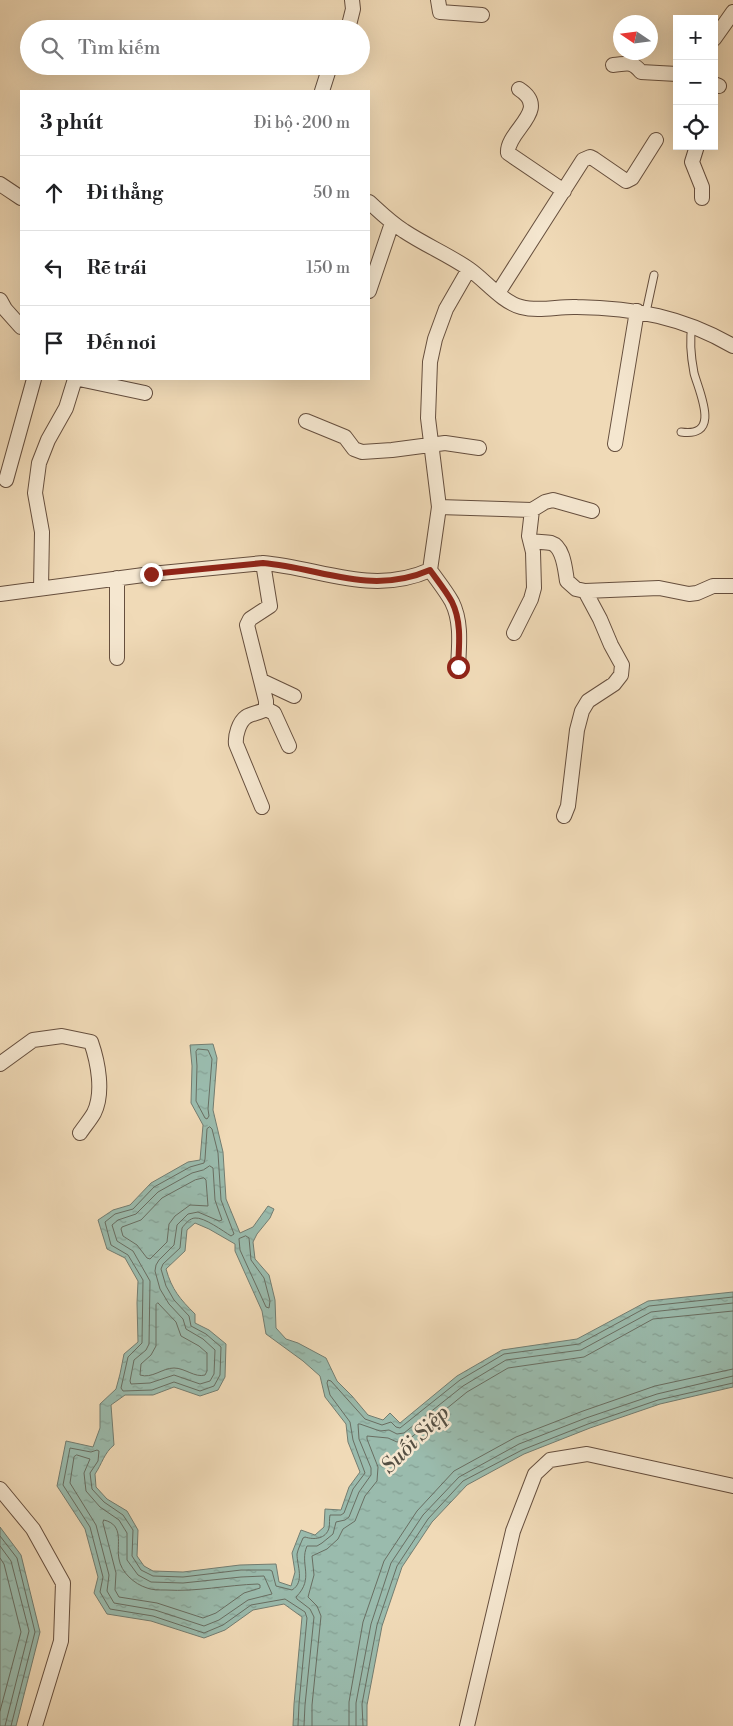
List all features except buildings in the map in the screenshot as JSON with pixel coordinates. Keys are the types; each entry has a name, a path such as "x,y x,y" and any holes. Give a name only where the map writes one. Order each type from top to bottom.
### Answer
{"street":[{"path":"350,20 353,9 352,0"},
{"path":"438,0 440,12 482,15"},
{"path":"718,33 733,12"},
{"path":"612,64 631,63 641,72 673,74"},
{"path":"322,90 327,75"},
{"path":"519,89 531,99 531,106 522,127 507,148 508,153 564,191"},
{"path":"498,293 583,160 590,157 626,181 632,178 656,140"},
{"path":"696,150 692,162 700,178 702,198"},
{"path":"0,184 20,197"},
{"path":"370,203 392,223 469,269 498,293 520,307 539,309 565,306 609,307 642,311 693,326 733,346"},
{"path":"370,288 392,223"},
{"path":"458,667 460,638 458,622 452,602 430,570 439,506 430,444 428,400 430,362 433,347 446,309 469,269"},
{"path":"0,300 5,309 20,324"},
{"path":"615,444 642,311"},
{"path":"6,480 34,380"},
{"path":"41,588 42,532 35,492 39,463 48,440 66,408 74,380"},
{"path":"84,380 145,393"},
{"path":"306,421 345,437 354,449 362,452 445,443 479,448"},
{"path":"439,506 532,510 545,502 553,500 592,511"},
{"path":"514,633 531,599 534,588 531,541 529,536 532,510"},
{"path":"531,541 553,544 558,548 564,562 567,582 576,589 585,591 659,588 689,594 697,593 712,586 733,586"},
{"path":"0,594 117,578 263,563 360,581 398,579 419,575 430,570"},
{"path":"263,563 270,606 250,619 247,625 262,681 266,708"},
{"path":"117,578 117,658"},
{"path":"564,816 568,806 577,730 582,711 588,701 614,684 621,675 622,665 585,591"},
{"path":"262,681 294,696"},
{"path":"266,708 274,713 289,746"},
{"path":"262,807 234,736 247,716 261,712 266,708"},
{"path":"0,1064 33,1040 62,1036 91,1042 96,1056 100,1085 95,1112 80,1133"},
{"path":"467,1726 514,1531 535,1474 550,1460 587,1454 733,1486"},
{"path":"0,1489 33,1529 63,1583 61,1640 35,1726"}],"lane":[{"path":"642,311 654,275"},
{"path":"681,432 690,433 698,430 703,424 706,414 704,402 694,374 690,336 693,326"}],"water":[{"name":"Suối Siệp","path":"213,1044 217,1058 213,1110 223,1152 226,1199 240,1233 253,1227 268,1206 274,1209 253,1242 255,1259 269,1275 275,1300 276,1328 286,1339 298,1343 326,1358 337,1381 368,1415 383,1420 390,1413 400,1423 457,1376 502,1350 577,1339 648,1301 733,1292 733,1387 660,1404 590,1428 524,1454 467,1485 432,1522 402,1567 382,1626 367,1705 367,1726 293,1726 302,1617 284,1604 253,1610 225,1630 204,1638 151,1621 107,1614 94,1593 98,1577 85,1529 57,1486 66,1441 93,1447 100,1428 100,1404 116,1389 124,1354 138,1342 138,1281 125,1258 107,1249 98,1220 113,1210 130,1205 151,1183 188,1162 200,1160 203,1125 191,1103 192,1066 190,1045","holes":["195,1223 235,1244 235,1251 262,1311 266,1334 320,1376 325,1397 346,1424 348,1442 360,1472 349,1487 341,1510 325,1509 324,1527 315,1535 301,1530 292,1553 295,1572 291,1586 279,1582 276,1564 240,1565 183,1572 153,1571 144,1566 137,1556 138,1530 127,1511 107,1499 96,1487 95,1474 105,1455 114,1445 111,1405 125,1395 153,1395 174,1387 200,1396 218,1390 225,1377 226,1344 209,1330 195,1323 195,1314 177,1294 166,1269 185,1251 187,1230"]},
{"path":"0,1527 21,1555 40,1632 16,1726 0,1726"}],"route":[{"path":"151,574 263,563 360,581 374,581 419,575 430,570 452,602 458,622 460,638 458,667"}]}
